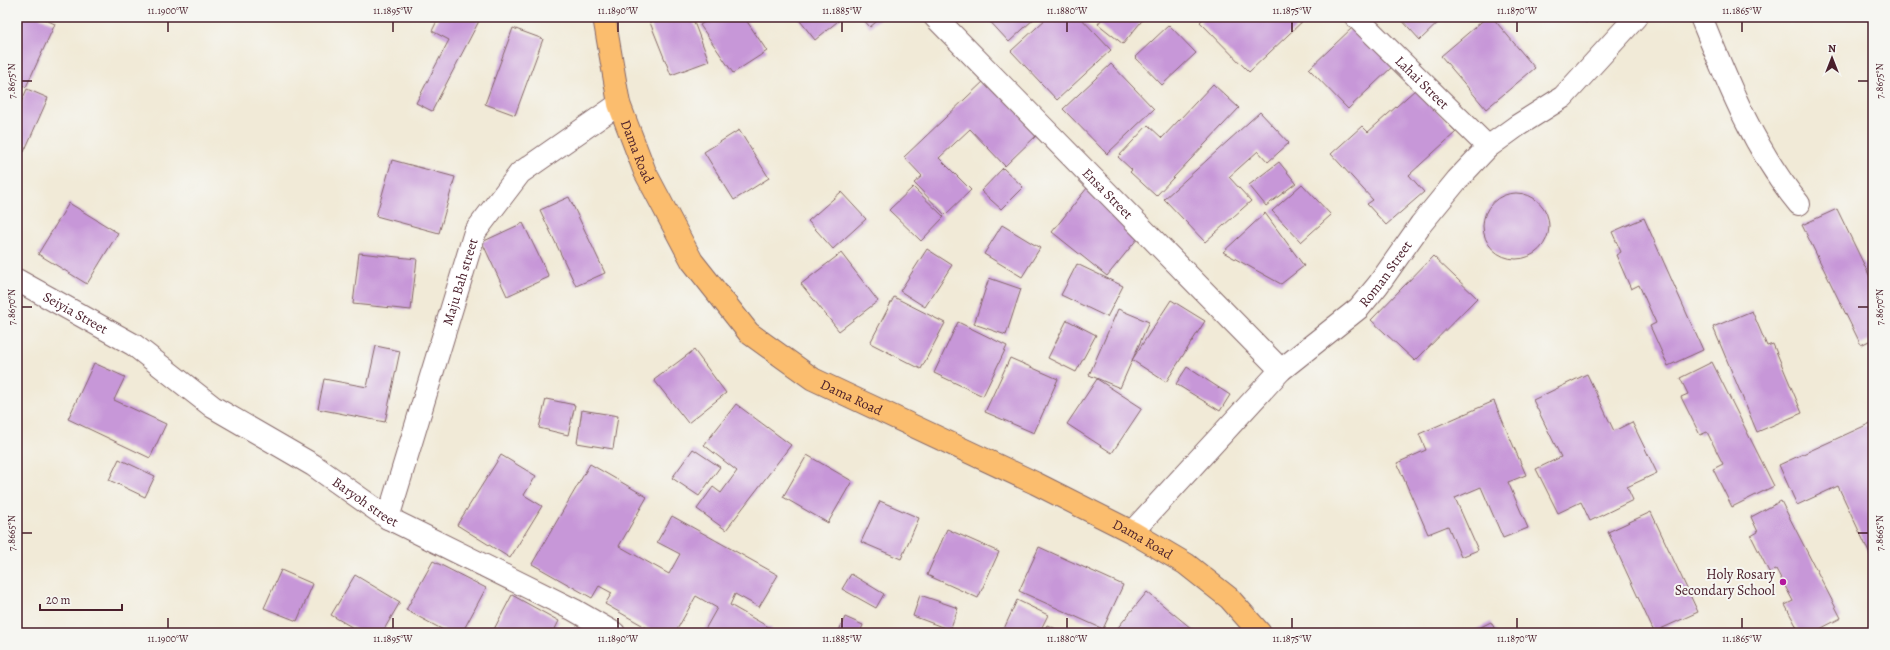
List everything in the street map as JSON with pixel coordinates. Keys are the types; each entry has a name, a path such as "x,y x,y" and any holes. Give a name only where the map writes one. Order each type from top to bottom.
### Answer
{"highway":[{"name":"Dama Road","path":"604,17 619,104 645,172 692,261 749,333 813,379 1035,483 1132,532 1186,564 1229,598 1253,630"}],"street":[{"name":"Ensa Street","path":"935,17 1281,370"},
{"name":"Lahai Street","path":"1356,17 1488,147"},
{"name":"Roman Street","path":"1132,532 1281,370 1359,308 1378,285 1421,224 1457,180 1488,147 1517,126 1563,97 1636,17"},
{"path":"1701,17 1751,130 1781,182 1799,204"},
{"name":"Maju Bah street","path":"388,518 475,232 520,173 619,104"},
{"name":"Seiyia Street","path":"17,280 134,345"},
{"name":"Baryoh street","path":"134,345 213,407 313,465 388,518 574,610 614,633"}],"building":[{"path":"17,17 39,17 55,24 26,87 17,83"},
{"path":"439,17 470,17 479,21 432,111 416,103 449,40 432,31"},
{"path":"658,17 692,17 709,61 671,75 649,20"},
{"path":"712,17 744,17 767,51 733,73 700,25"},
{"path":"797,17 843,17 815,40"},
{"path":"861,17 882,17 870,27"},
{"path":"986,17 1036,17 1009,42"},
{"path":"1048,17 1080,17 1111,50 1057,100 1011,51"},
{"path":"1103,17 1145,17 1123,44 1098,24"},
{"path":"1205,17 1307,17 1249,72 1200,22"},
{"path":"1399,17 1444,17 1420,40"},
{"path":"1487,17 1492,17 1535,68 1486,109 1441,56"},
{"path":"1580,17 1592,17 1586,23"},
{"path":"1169,25 1196,53 1162,85 1135,57"},
{"path":"1354,26 1393,66 1348,109 1309,69"},
{"path":"513,28 543,39 515,115 485,104"},
{"path":"1111,64 1154,109 1107,154 1063,109"},
{"path":"986,79 1039,133 1005,166 970,129 939,158 971,190 945,215 914,183 922,176 904,157"},
{"path":"1213,84 1239,108 1156,196 1130,172 1132,170 1118,157 1148,125 1162,138"},
{"path":"27,89 48,98 24,152 17,149 17,111"},
{"path":"1416,89 1456,132 1409,175 1424,192 1386,225 1367,204 1373,200 1331,154 1362,126 1368,132"},
{"path":"1260,112 1289,143 1268,162 1258,151 1229,177 1251,201 1205,242 1164,199"},
{"path":"739,130 769,178 734,200 704,152"},
{"path":"392,160 455,177 439,233 376,216"},
{"path":"1279,162 1296,183 1266,206 1249,185"},
{"path":"1003,168 1023,187 1001,209 981,191"},
{"path":"1302,184 1331,215 1301,242 1272,211"},
{"path":"913,187 944,217 921,241 889,210"},
{"path":"1087,188 1142,233 1107,276 1052,232"},
{"path":"841,192 866,219 833,249 808,221"},
{"path":"1516,193 1529,195 1539,203 1547,213 1549,226 1547,239 1539,249 1529,257 1516,259 1503,257 1493,249 1485,239 1483,226 1485,213 1493,203 1503,195"},
{"path":"569,197 605,273 576,286 540,210"},
{"path":"69,203 118,233 87,284 38,254"},
{"path":"1837,209 1873,283 1873,339 1861,345 1802,225"},
{"path":"1265,213 1304,266 1281,284 1223,252"},
{"path":"1644,218 1703,350 1668,366 1650,326 1656,323 1639,285 1631,289 1616,255 1621,252 1612,232"},
{"path":"523,223 549,277 507,296 482,242"},
{"path":"1002,225 1040,248 1022,277 984,254"},
{"path":"927,249 952,265 925,307 900,291"},
{"path":"359,253 417,259 411,310 353,304"},
{"path":"841,253 878,301 839,331 801,284"},
{"path":"1433,256 1477,298 1415,361 1371,320"},
{"path":"1077,264 1123,286 1107,317 1061,295"},
{"path":"989,278 1021,289 1006,335 974,324"},
{"path":"894,297 945,323 921,369 870,343"},
{"path":"1171,300 1205,321 1166,382 1132,360"},
{"path":"1118,309 1149,322 1120,388 1089,375"},
{"path":"1752,311 1767,346 1773,344 1802,413 1757,432 1713,327"},
{"path":"1067,320 1096,335 1076,372 1048,358"},
{"path":"958,322 1007,346 983,396 934,373"},
{"path":"376,346 400,351 385,422 318,409 324,379 367,387"},
{"path":"694,350 726,393 688,423 654,380"},
{"path":"1010,358 1058,379 1034,433 985,412"},
{"path":"1712,362 1774,486 1732,507 1713,469 1723,464 1707,432 1700,435 1681,397 1688,394 1680,378"},
{"path":"94,363 125,377 114,400 166,424 150,458 68,419"},
{"path":"1187,367 1230,395 1220,411 1176,384"},
{"path":"1587,374 1614,431 1632,422 1657,473 1627,487 1633,500 1590,521 1581,502 1558,513 1536,469 1561,457 1533,400"},
{"path":"1097,379 1142,408 1112,453 1067,424"},
{"path":"546,399 575,405 568,435 539,428"},
{"path":"1494,401 1526,475 1508,482 1528,528 1503,538 1481,487 1455,498 1478,550 1461,557 1448,526 1428,534 1397,463 1426,450 1419,434"},
{"path":"736,404 791,445 726,530 697,509 713,487 721,493 737,471 704,445"},
{"path":"582,410 618,416 613,449 577,443"},
{"path":"1873,422 1873,561 1838,486 1797,505 1779,465"},
{"path":"693,449 720,467 699,496 672,478"},
{"path":"501,455 536,476 524,495 542,506 510,558 457,525"},
{"path":"807,455 852,481 828,523 783,497"},
{"path":"119,459 155,476 145,497 109,480"},
{"path":"590,464 647,497 619,546 669,574 680,554 657,542 672,516 778,575 759,607 735,594 730,605 772,629 770,633 703,633 717,608 696,596 675,633 656,633 605,604 612,593 599,586 592,598 532,564"},
{"path":"880,501 919,518 901,559 861,542"},
{"path":"1781,501 1841,618 1812,633 1800,633 1785,605 1793,601 1776,569 1769,572 1751,536 1758,532 1751,517"},
{"path":"1651,512 1698,612 1654,632 1608,532"},
{"path":"947,529 999,552 978,598 927,575"},
{"path":"1039,547 1123,585 1103,629 1019,591"},
{"path":"433,561 486,588 462,633 449,633 406,610"},
{"path":"281,570 313,584 297,621 264,608"},
{"path":"851,574 884,594 876,608 842,589"},
{"path":"355,575 400,602 382,633 362,633 331,615"},
{"path":"1147,592 1197,633 1118,633 1115,631"},
{"path":"512,595 559,621 553,633 492,633"},
{"path":"920,595 958,608 950,630 913,616"},
{"path":"1017,600 1048,615 1039,633 1007,633 1003,631"},
{"path":"845,617 863,625 860,633 838,633"},
{"path":"1491,622 1497,633 1469,633"},
{"path":"1047,625 1066,633 1043,633"}],"place":[{"name":"Holy Rosary Secondary School","path":"1783,582"}]}
